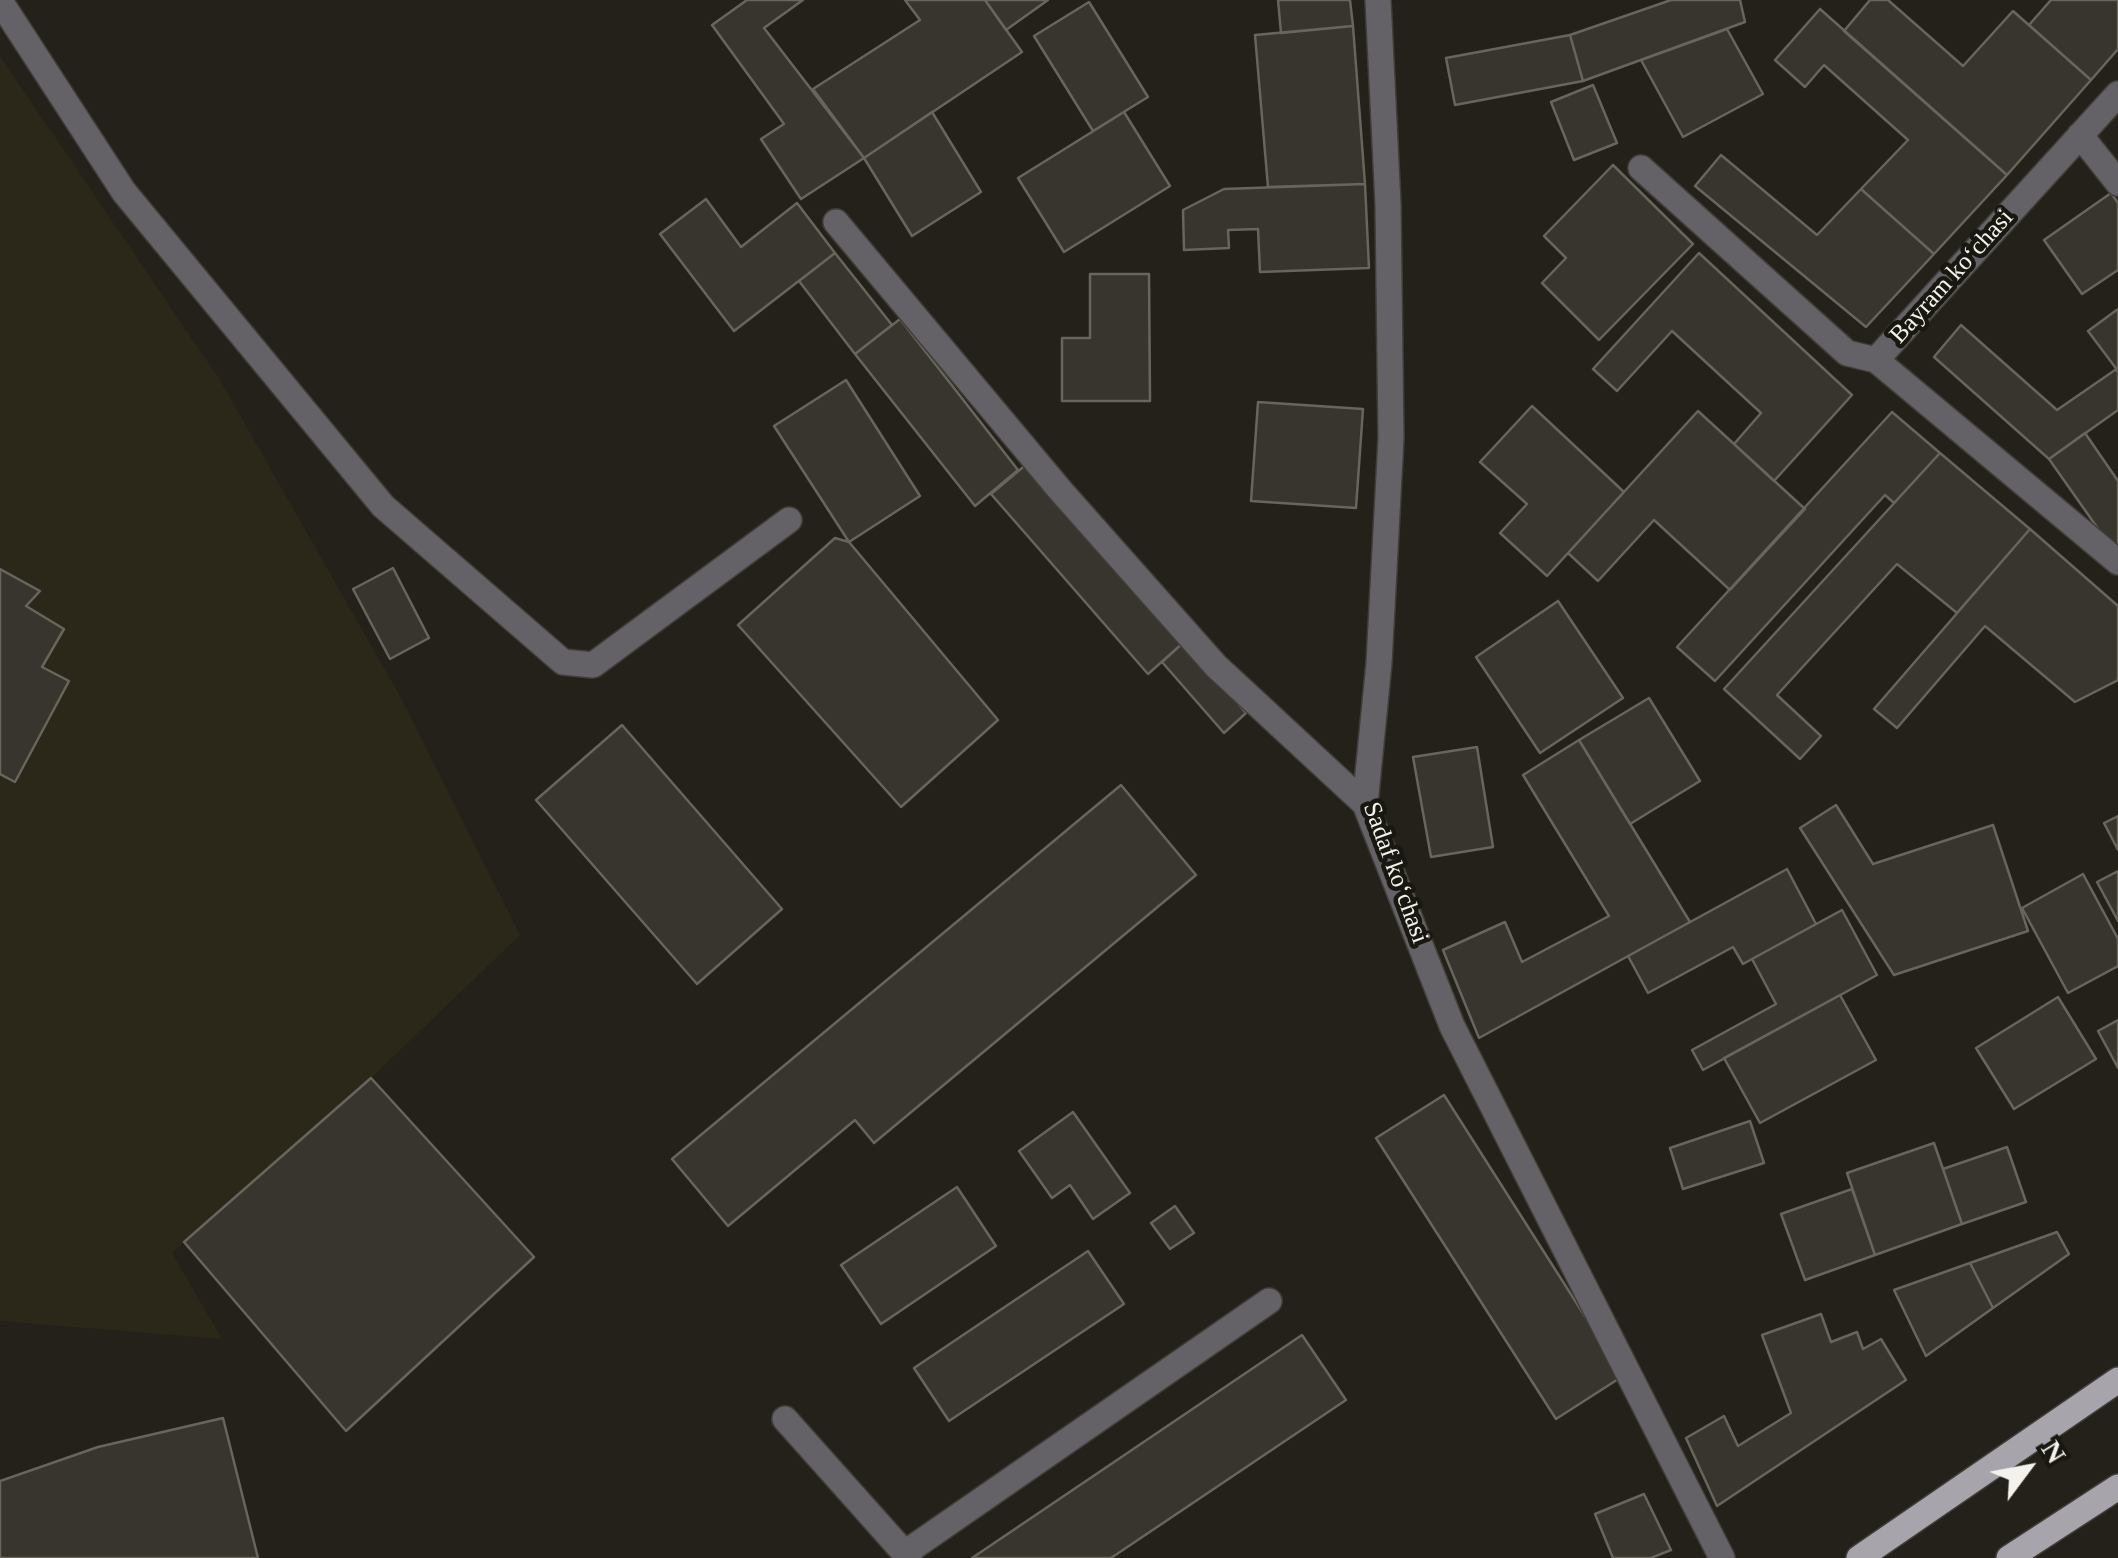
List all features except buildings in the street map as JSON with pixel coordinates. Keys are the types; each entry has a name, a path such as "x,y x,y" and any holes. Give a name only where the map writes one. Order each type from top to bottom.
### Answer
{"main road":[{"path":"1859,1558 1891,1549 2118,1380"},
{"path":"2009,1558 2118,1487"}],"street":[{"name":"Sadaf koʻchasi","path":"1378,0 1388,204 1390,438 1379,662 1366,804 1452,1026 1722,1558"},
{"path":"0,1 124,192 383,506 563,662 593,665 788,520"},
{"name":"Bayram koʻchasi","path":"2118,94 1876,360 2118,562"},
{"path":"2080,136 2118,183"},
{"path":"1641,168 1847,353 1876,360"},
{"path":"836,222 1060,490 1216,666 1366,804"},
{"path":"784,1418 906,1556 1269,1301"}],"shaded area":[{"path":"0,56 220,380 401,698 520,935 371,1078 172,1253 222,1339 0,1321"}]}
